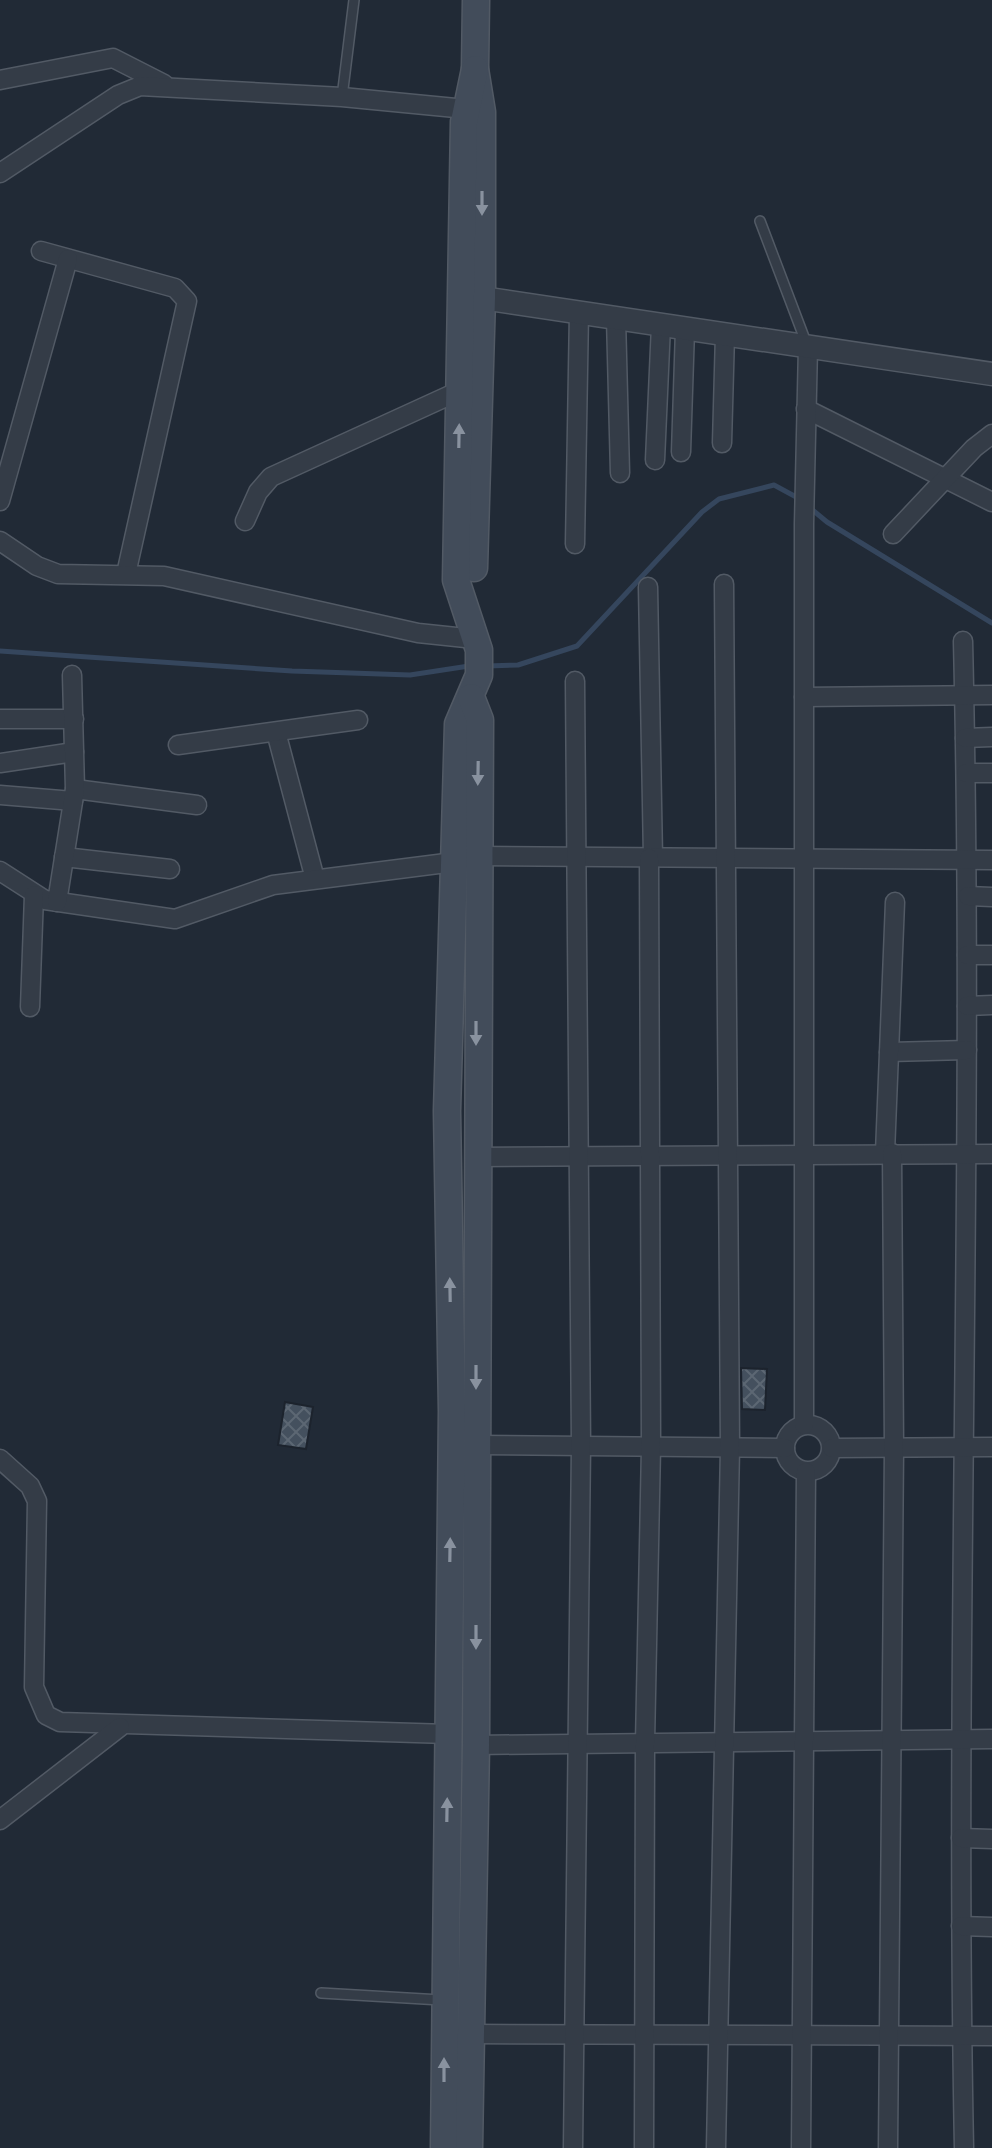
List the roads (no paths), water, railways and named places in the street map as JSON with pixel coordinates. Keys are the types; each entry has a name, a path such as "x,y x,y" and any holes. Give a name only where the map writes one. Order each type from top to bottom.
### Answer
{"main road":[{"path":"444,2148 452,1411 447,1111 465,859 480,713 475,657 482,112 475,69 476,0"},
{"path":"475,69 466,109 456,580 475,657"},
{"path":"465,859 476,1157 476,1745 469,2148"}],"street":[{"path":"0,80 113,58 168,86"},
{"path":"0,173 118,95 140,86 342,97 466,109"},
{"path":"41,251 175,288 187,301 126,574"},
{"path":"0,501 68,259"},
{"path":"482,298 992,374"},
{"path":"575,544 579,312"},
{"path":"616,318 620,473"},
{"path":"655,460 661,325"},
{"path":"681,452 685,329"},
{"path":"722,443 725,334"},
{"path":"804,1425 804,524 808,346"},
{"path":"245,521 258,492 271,477 459,391"},
{"path":"806,409 992,502"},
{"path":"893,534 953,481 992,434"},
{"path":"0,541 37,566 58,574 164,576 418,633 475,657"},
{"path":"716,2148 730,1448 724,584"},
{"path":"644,2148 645,1743 651,1447 648,587"},
{"path":"963,641 968,860 961,1740 964,2148"},
{"path":"57,902 74,795 72,675"},
{"path":"573,2148 581,1446 575,681"},
{"path":"804,697 992,695"},
{"path":"0,719 74,719"},
{"path":"178,745 358,720"},
{"path":"276,732 315,879"},
{"path":"965,738 992,737"},
{"path":"0,763 74,752"},
{"path":"966,773 992,773"},
{"path":"0,795 74,795 197,805"},
{"path":"64,857 170,869"},
{"path":"0,871 28,890 57,902 175,919 273,885 465,859 992,860"},
{"path":"0,887 28,890"},
{"path":"28,890 30,1007"},
{"path":"968,896 992,897"},
{"path":"888,2148 894,1448 888,1153 895,902"},
{"path":"967,955 992,955"},
{"path":"967,1006 992,1005"},
{"path":"889,1052 967,1050"},
{"path":"476,1157 804,1152 992,1154"},
{"path":"804,1425 826,1433 832,1448 826,1463 806,1472 790,1464 785,1448 790,1433 804,1425"},
{"path":"476,1445 785,1448"},
{"path":"832,1448 992,1447"},
{"path":"0,1459 30,1486 37,1501 34,1687 38,1703 46,1715 60,1722 120,1727 448,1734"},
{"path":"801,2148 806,1472"},
{"path":"0,1820 120,1727"},
{"path":"476,1745 992,1739"},
{"path":"961,1838 992,1839"},
{"path":"961,1926 992,1927"},
{"path":"471,2034 992,2036"}],"lane":[{"path":"342,97 354,0"},
{"path":"760,221 808,346"},
{"path":"321,1993 445,2000"}],"waterway":[{"path":"487,666 518,665 577,646 702,512 719,499 774,485 798,498"},
{"path":"809,507 827,522 992,623"},
{"path":"0,651 292,671 410,675 469,666"}]}
